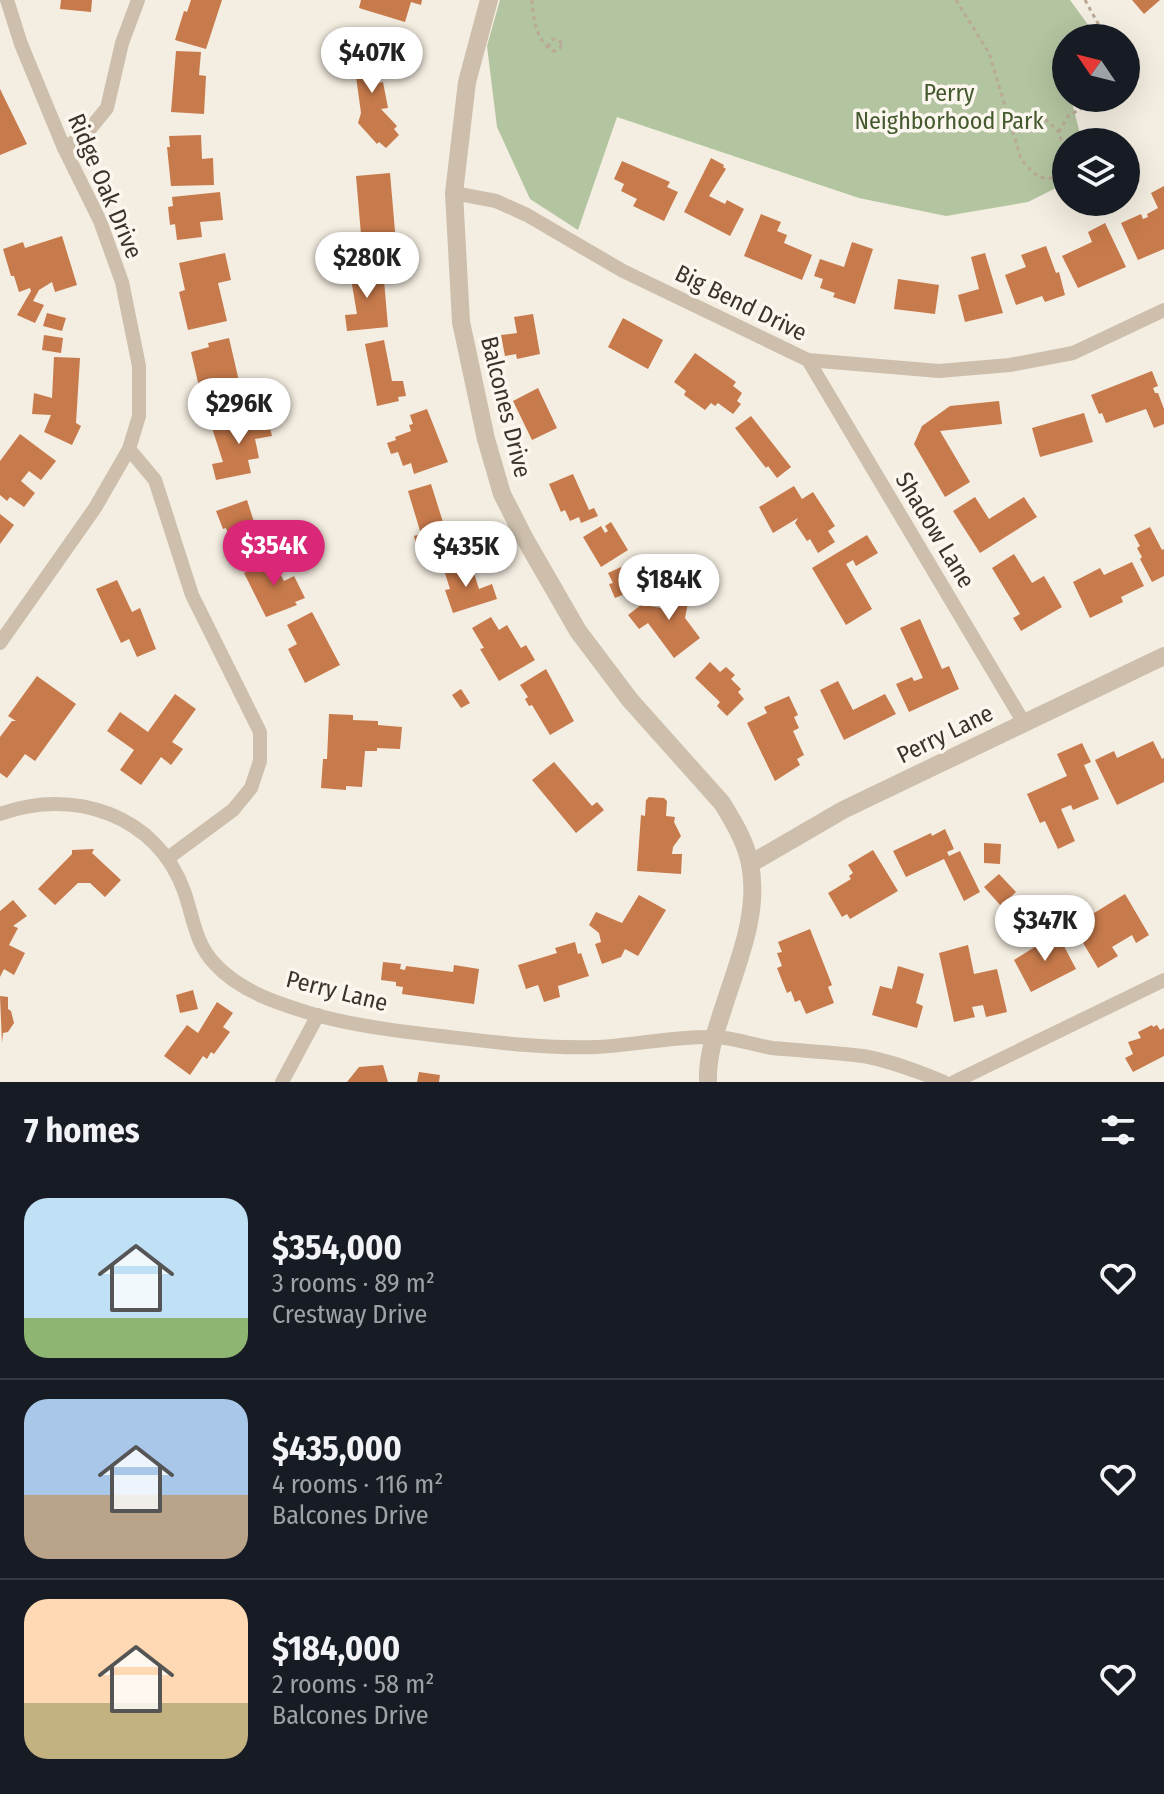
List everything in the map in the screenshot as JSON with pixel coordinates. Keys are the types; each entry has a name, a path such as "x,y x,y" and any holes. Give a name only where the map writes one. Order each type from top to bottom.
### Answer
{"street":[{"name":"Ridge Oak Drive","path":"0,643 95,508 129,449 139,416 139,366 122,282 100,221 64,148 21,44 7,0"},
{"path":"64,148 85,135 107,108 122,43 138,0"},
{"name":"Balcones Drive","path":"489,0 467,82 454,193 461,322 472,383 502,494 532,552 578,631 630,700 722,803 736,826 750,864 752,897 747,931 714,1037 708,1082"},
{"name":"Big Bend Drive","path":"454,193 496,201 527,215 623,271 808,360 939,371 1010,365 1073,353 1164,310"},
{"name":"Shadow Lane","path":"808,360 1024,723"},
{"path":"129,449 155,480 192,595 260,732 260,761 251,788 233,810 168,858"},
{"name":"Perry Lane","path":"750,864 843,810 1164,656"},
{"name":"Perry Lane","path":"0,814 42,803 83,805 114,814 141,830 168,858 184,890 197,938 213,962 235,981 265,998 318,1015 398,1031 501,1043 597,1047 714,1037 770,1047 864,1056 908,1067 944,1082"},
{"path":"954,1082 1164,980"},
{"path":"282,1082 318,1015"}],"path":[{"path":"532,0 536,30 552,51"},
{"path":"956,0 989,53 1021,159 1030,170 1052,178"},
{"path":"1085,0 1098,24"},
{"path":"1061,128 1068,116 1075,112"},
{"path":"1045,119 1055,128"}],"green space":[{"name":"Perry Neighborhood Park","path":"500,0 1070,0 1088,24 1052,24 1052,112 1074,112 1078,128 1052,128 1052,190 1028,202 946,216 859,198 617,117 578,230 530,199 497,127 487,46"}],"building":[{"path":"61,0 92,0 91,12 60,9"},
{"path":"191,0 222,0 206,49 175,40 184,11 187,12"},
{"path":"361,0 422,0 421,5 411,2 405,22 359,8"},
{"path":"1132,0 1160,0 1144,14"},
{"path":"381,36 383,52 365,56 370,85 383,82 388,108 381,109 397,126 394,129 399,135 386,148 379,142 377,144 358,123 361,113 352,47 356,45 356,38"},
{"path":"176,51 201,52 199,75 206,76 204,114 171,112"},
{"path":"0,89 27,144 0,155"},
{"path":"201,135 202,159 213,158 214,185 171,186 167,147 170,147 169,136"},
{"path":"711,158 726,169 709,196 725,204 727,200 744,209 730,236 684,212"},
{"path":"622,161 670,182 667,187 678,192 664,221 633,206 637,199 621,191 624,184 614,179"},
{"path":"390,173 396,243 362,246 356,176"},
{"path":"1164,186 1164,249 1138,260 1121,223 1141,214 1143,219 1148,217 1147,214 1158,208 1151,193"},
{"path":"220,192 223,220 200,222 202,237 177,240 175,224 170,225 168,207 173,206 172,197"},
{"path":"761,214 781,222 777,231 787,235 784,243 812,255 802,280 744,256"},
{"path":"1105,223 1126,267 1078,288 1062,256 1092,242 1088,232"},
{"path":"62,236 77,285 55,292 52,282 39,290 33,301 44,305 35,323 17,315 31,291 30,288 19,292 3,249 23,242 25,248"},
{"path":"852,242 873,249 855,304 833,297 835,293 820,288 823,279 814,276 820,259 844,267"},
{"path":"1046,246 1056,273 1059,272 1065,295 1045,302 1042,296 1016,305 1005,275 1026,267 1021,255"},
{"path":"225,253 231,280 218,283 227,321 188,330 179,292 185,290 179,263"},
{"path":"985,253 1003,313 965,322 958,295 979,289 971,257"},
{"path":"375,265 376,281 384,280 388,327 347,331 345,315 357,314 349,267"},
{"path":"898,279 939,285 935,314 894,309"},
{"path":"47,313 66,318 62,331 43,326"},
{"path":"533,314 540,354 517,359 516,354 505,356 501,335 517,333 514,317"},
{"path":"623,318 663,340 648,369 608,347"},
{"path":"44,335 63,338 61,353 42,350"},
{"path":"229,338 242,394 203,404 191,352 209,347 208,343"},
{"path":"384,340 392,381 403,381 406,396 398,397 399,401 377,406 365,344"},
{"path":"695,353 736,382 733,386 742,393 737,401 741,404 733,414 718,403 715,406 711,403 705,410 684,395 686,391 674,382"},
{"path":"54,357 80,358 76,423 81,426 72,445 44,432 51,415 32,414 34,393 52,398"},
{"path":"1152,371 1158,386 1153,388 1164,409 1164,424 1154,428 1146,409 1106,423 1091,395"},
{"path":"538,388 557,428 532,440 513,401"},
{"path":"999,401 1002,424 940,431 970,482 945,497 914,444 922,426 950,406"},
{"path":"427,409 448,462 414,474 411,463 403,466 398,452 391,454 387,443 411,431 409,425 413,424 410,415"},
{"path":"1084,413 1093,442 1040,457 1032,428"},
{"path":"267,416 272,436 255,439 259,458 248,460 251,473 216,480 212,464 223,462 212,428"},
{"path":"751,416 791,467 777,478 735,428"},
{"path":"20,434 56,461 41,480 29,471 21,481 35,493 24,507 10,497 7,501 0,495 0,461"},
{"path":"573,474 589,510 594,508 598,516 581,523 579,517 570,521 565,510 561,512 549,484"},
{"path":"431,484 448,538 440,541 442,548 427,553 425,546 418,549 414,536 421,534 408,491"},
{"path":"794,486 802,499 813,492 835,526 828,531 835,542 818,553 795,523 798,518 773,533 759,507"},
{"path":"975,497 989,519 1024,497 1037,517 980,553 953,511"},
{"path":"247,500 254,522 261,520 267,536 259,539 261,544 234,552 216,511"},
{"path":"0,514 14,525 0,544"},
{"path":"611,522 628,550 601,567 583,537 601,526 605,533 608,531 605,526"},
{"path":"1150,527 1164,549 1164,576 1152,582 1140,559 1142,557 1137,548 1140,546 1134,535"},
{"path":"867,535 878,553 856,566 853,560 846,564 872,609 846,625 812,568"},
{"path":"1014,554 1032,583 1044,576 1062,607 1021,631 1013,618 1020,614 992,568"},
{"path":"279,556 284,567 278,570 284,581 294,576 305,598 295,602 297,605 266,617 244,573"},
{"path":"470,561 479,589 492,584 497,599 453,613 445,590 450,589 444,570"},
{"path":"1132,562 1144,586 1121,597 1123,602 1090,618 1073,582 1100,568 1104,575"},
{"path":"621,567 632,591 615,598 608,573"},
{"path":"117,580 132,612 140,608 156,649 137,657 129,639 121,643 96,589"},
{"path":"674,585 691,588 685,618 700,638 674,658 648,623 639,629 628,615 646,601 650,606 671,610"},
{"path":"312,612 340,665 305,683 288,649 297,644 287,625"},
{"path":"491,617 499,630 507,625 521,648 526,645 535,660 499,681 480,649 484,648 472,628"},
{"path":"920,619 942,669 949,666 959,689 909,712 896,684 912,677 914,681 923,678 900,628"},
{"path":"710,662 720,672 726,667 735,675 731,679 741,689 738,692 744,699 727,716 717,706 720,702 695,678"},
{"path":"546,669 574,721 550,735 532,705 529,706 525,699 528,697 520,685"},
{"path":"37,676 76,704 35,761 25,754 7,778 0,773 0,737 12,721 16,721 8,716"},
{"path":"838,681 853,710 885,694 896,714 844,740 820,690"},
{"path":"461,689 470,703 461,708 452,695"},
{"path":"175,694 196,709 172,742 183,749 171,765 161,757 141,785 120,770 134,750 107,731 120,712 148,732"},
{"path":"789,696 798,715 794,717 799,728 793,731 804,755 797,759 800,765 775,781 747,723 767,713 764,707"},
{"path":"329,714 353,715 353,720 378,721 378,725 402,727 400,749 365,751 362,787 346,786 346,790 321,788 323,759 327,759"},
{"path":"1153,741 1164,758 1164,782 1117,805 1095,760 1114,751 1117,758"},
{"path":"1082,743 1091,762 1084,765 1099,799 1073,810 1071,805 1061,809 1075,841 1058,849 1045,821 1040,823 1027,794 1067,776 1057,754"},
{"path":"554,762 592,806 597,802 604,810 576,833 532,780"},
{"path":"649,797 664,798 667,801 666,816 675,817 674,822 681,836 672,854 682,854 681,874 637,871 641,815 645,816"},
{"path":"945,829 954,849 947,852 949,856 960,851 980,892 964,901 944,859 906,877 893,851"},
{"path":"984,843 1001,844 1000,864 984,863"},
{"path":"94,849 92,853 121,880 105,897 90,883 78,883 55,905 38,889 72,854 72,850"},
{"path":"873,850 898,891 850,919 847,914 842,917 828,893 851,879 849,876 853,873 848,865"},
{"path":"999,874 1016,892 1001,906 984,887"},
{"path":"1125,894 1149,935 1136,943 1132,935 1112,947 1118,956 1098,968 1073,926"},
{"path":"639,895 666,910 638,956 625,949 621,957 602,964 595,944 601,942 599,933 589,925 596,912 622,923"},
{"path":"13,900 27,916 13,926 18,928 9,945 25,953 14,975 4,969 0,977 0,911"},
{"path":"810,929 832,985 828,987 834,1003 806,1014 800,1000 795,1002 791,991 787,993 777,968 782,966 777,953 782,952 778,942"},
{"path":"1057,933 1076,969 1031,992 1014,960"},
{"path":"575,942 589,976 558,986 560,997 544,1002 538,985 526,989 518,965 557,953 555,948"},
{"path":"968,945 974,974 997,969 1007,1012 986,1017 983,1005 972,1007 975,1017 954,1022 939,953"},
{"path":"383,962 401,964 400,969 405,970 406,966 453,972 454,965 479,969 474,1004 402,994 403,987 396,986 396,982 381,980"},
{"path":"898,966 924,974 916,1003 923,1006 917,1028 872,1015 880,986 892,989"},
{"path":"193,990 198,1009 180,1013 176,995"},
{"path":"0,996 8,997 8,1009 14,1023 8,1032 3,1033 2,1043"},
{"path":"217,1002 233,1013 223,1027 230,1032 214,1054 211,1052 207,1059 203,1056 190,1075 164,1056 187,1025 198,1033"},
{"path":"1157,1025 1160,1030 1164,1028 1164,1056 1133,1072 1125,1058 1133,1054 1128,1042 1141,1038 1138,1032"},
{"path":"383,1065 388,1082 347,1082 359,1067"},
{"path":"419,1072 440,1075 439,1082 417,1082"}]}
